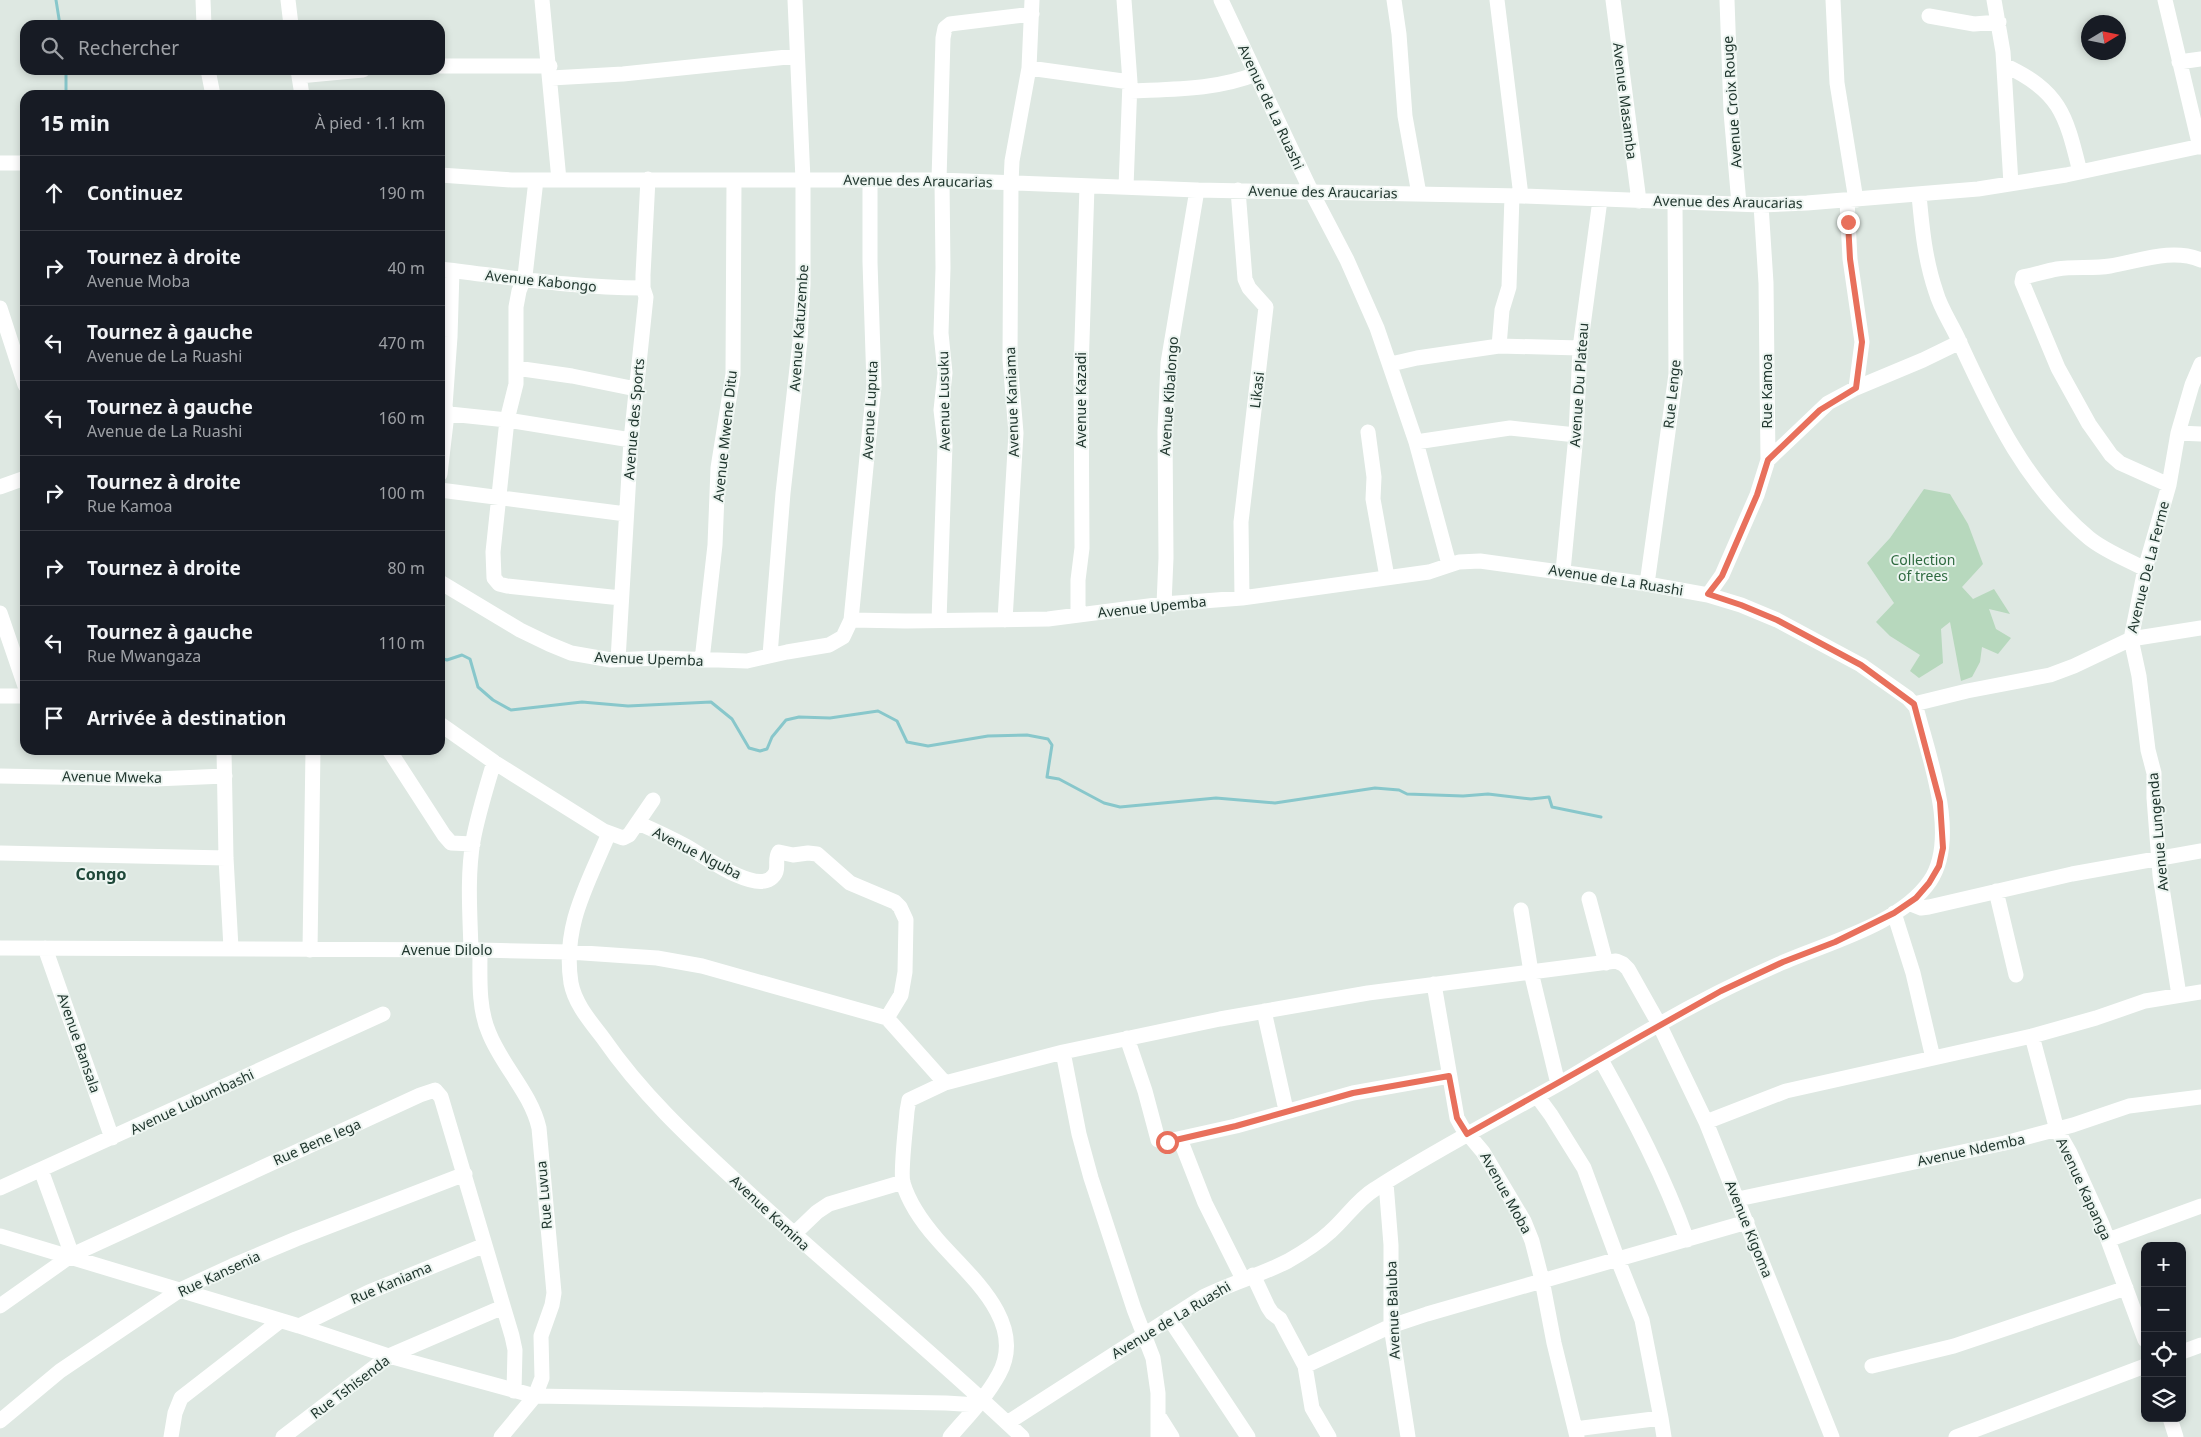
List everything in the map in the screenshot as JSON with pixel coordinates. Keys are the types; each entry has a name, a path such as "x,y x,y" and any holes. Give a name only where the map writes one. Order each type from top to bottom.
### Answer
{"street":[{"path":"203,0 204,20"},
{"path":"288,0 290,20"},
{"path":"542,0 559,180"},
{"name":"Avenue Katuzembe","path":"770,655 782,493 800,341 804,274 803,180 795,0"},
{"path":"1124,0 1130,86 1126,188"},
{"name":"Avenue de La Ruashi","path":"1007,1423 1169,1318 1210,1294 1288,1260 1317,1242 1328,1234 1373,1190 1467,1134 1601,1060 1659,1024 1721,991 1783,962 1835,942 1911,904 1939,866 1943,848 1940,802 1914,704 1861,665 1777,620 1708,594 1563,571 1468,560 1450,564 1416,442 1391,364 1348,260 1311,191 1220,0"},
{"path":"1394,0 1399,34 1405,116 1419,194"},
{"path":"1497,0 1517,196 1509,287 1502,310 1498,346"},
{"name":"Avenue Masamba","path":"1613,0 1639,201"},
{"name":"Avenue Croix Rouge","path":"1727,0 1731,112 1739,204"},
{"path":"1833,0 1837,83 1851,200 1850,259 1862,342 1856,388"},
{"path":"1994,0 1999,22 2004,65 2011,184"},
{"path":"2165,0 2201,146"},
{"name":"Avenue Kaniama","path":"1005,620 1016,433 1010,360 1011,183 1012,161 1029,68 1032,7"},
{"name":"Avenue Lusuku","path":"939,621 945,445 941,410 946,373 941,333 943,268 940,181 943,38 945,28 950,24 1032,7"},
{"path":"1929,16 1974,24 1999,22"},
{"path":"445,66 623,74 797,56"},
{"path":"2179,62 2201,59"},
{"path":"2004,65 2023,74 2042,87 2062,112 2069,127 2080,172"},
{"path":"1029,68 1130,86 1184,88 1234,83 1256,74"},
{"path":"209,75 212,90"},
{"path":"298,75 301,90"},
{"name":"Avenue des Araucarias","path":"445,175 536,180 940,181 1197,190 1517,196 1762,204 1919,195 2011,184 2080,172 2201,146"},
{"path":"0,163 20,163"},
{"name":"Avenue des Sports","path":"618,660 631,440 646,297 643,288 648,179"},
{"path":"536,180 524,280 516,307 514,393 508,420 493,552 493,572 496,582 507,586 621,598"},
{"name":"Avenue Mwene Ditu","path":"702,660 715,546 718,468 733,374 734,180"},
{"name":"Avenue Luputa","path":"843,637 851,620 874,386 870,262 870,180"},
{"name":"Avenue Kazadi","path":"1078,615 1078,580 1082,548 1081,371 1088,186"},
{"name":"Avenue Kibalongo","path":"1164,604 1167,382 1175,314 1197,190"},
{"name":"Likasi","path":"1238,190 1245,279 1249,288 1266,307 1241,522 1242,598"},
{"path":"1919,195 1925,250 1936,292 2005,435 2025,467 2061,512 2090,539 2145,568"},
{"name":"Avenue Du Plateau","path":"1563,571 1576,435 1580,348 1600,200"},
{"name":"Rue Lenge","path":"1647,584 1676,374 1674,202"},
{"name":"Rue Kamoa","path":"1708,594 1722,576 1757,495 1768,460 1766,283 1762,204"},
{"path":"2169,485 2120,463 2111,455 2089,424 2058,368 2022,282 2023,277 2058,269 2110,266 2146,258 2175,256 2192,257 2201,260"},
{"path":"445,410 446,270"},
{"name":"Avenue Kabongo","path":"446,270 524,280 643,288"},
{"path":"0,308 20,370"},
{"path":"1768,460 1820,410 1856,388 1960,342"},
{"path":"1391,364 1417,358 1498,346 1580,348"},
{"name":"Avenue De La Ferme","path":"1914,704 2050,675 2074,666 2131,639 2145,568 2169,485 2178,433 2192,385 2201,364"},
{"path":"516,368 572,376 636,390"},
{"path":"445,414 508,420 631,440"},
{"path":"1416,442 1510,428 1576,435"},
{"path":"1368,432 1374,477 1373,499 1387,577"},
{"path":"2178,433 2201,434"},
{"path":"0,487 20,480"},
{"path":"445,491 626,514"},
{"name":"Avenue Upemba","path":"851,620 1048,619 1164,604 1242,598 1429,572 1450,564"},
{"name":"Avenue Upemba","path":"445,585 520,630 549,644 591,657 618,660 660,658 747,661 829,645 843,637"},
{"path":"0,613 20,671"},
{"path":"2131,639 2201,628"},
{"name":"Avenue Lungenda","path":"2131,639 2139,676 2148,750 2154,773 2154,798 2164,906 2180,995"},
{"path":"0,696 20,696"},
{"path":"445,728 494,762 609,833"},
{"path":"224,755 226,858 231,948"},
{"path":"310,950 313,755"},
{"path":"392,755 451,843 473,844"},
{"name":"Rue Luvua","path":"494,762 478,814 473,844 470,888 481,998 488,1030 532,1110 539,1128 554,1293 552,1305 541,1336 543,1376 535,1396 501,1437"},
{"name":"Avenue Mweka","path":"0,776 155,779 225,776"},
{"name":"Avenue Nguba","path":"609,833 620,838 628,837 653,800"},
{"name":"Avenue Nguba","path":"638,823 686,846 737,876 755,881 763,882 774,876 777,870 776,856 779,852 793,855 808,852 817,854 850,883 895,902 906,920 905,972 901,994 887,1018"},
{"name":"Avenue Kamina","path":"609,833 575,914 570,930 569,952 572,983 576,997 625,1070 660,1110 793,1235 980,1402 1022,1437"},
{"path":"1911,904 1921,908 1928,908 2072,874 2160,860 2201,851"},
{"path":"0,853 226,858"},
{"path":"1996,891 2016,975"},
{"path":"950,1437 980,1402 1000,1372 1005,1352 1005,1336 1002,1322 987,1294 936,1238 916,1210 903,1182 909,1100 945,1083 1063,1052 1127,1038 1326,999 1606,962 1589,899"},
{"path":"1521,910 1531,972 1558,1084"},
{"path":"1894,913 1913,973 1933,1058"},
{"name":"Avenue Dilolo","path":"0,948 231,948 569,952 682,962 887,1018"},
{"name":"Avenue Bansala","path":"45,948 112,1138"},
{"name":"Avenue Kigoma","path":"1606,962 1616,962 1625,966 1659,1024 1706,1122 1832,1437"},
{"name":"Avenue Moba","path":"1434,984 1457,1118 1467,1134 1483,1152 1524,1220 1542,1280 1554,1343 1576,1433"},
{"path":"1706,1122 1786,1091 2032,1036 2096,1018 2145,1000 2201,992"},
{"path":"1264,1011 1286,1110"},
{"name":"Avenue Lubumbashi","path":"0,1188 383,1014"},
{"path":"887,1018 945,1083"},
{"name":"Avenue Kapanga","path":"2032,1036 2057,1130 2070,1153 2108,1240 2142,1332"},
{"path":"1127,1038 1145,1091 1158,1140 1164,1142 1236,1126 1286,1110 1353,1093 1449,1076"},
{"path":"1063,1052 1086,1159 1134,1309 1153,1358 1157,1379 1160,1418 1158,1437"},
{"path":"1601,1060 1652,1154 1670,1193 1688,1240"},
{"name":"Rue Bene lega","path":"0,1306 70,1256 204,1193 429,1091 435,1090 440,1097 465,1174 515,1350 514,1391"},
{"path":"1537,1096 1584,1168 1642,1320 1664,1437"},
{"name":"Avenue Ndemba","path":"1738,1199 2005,1144 2057,1130 2129,1106 2201,1097"},
{"path":"1180,1139 1205,1203 1248,1277 1272,1313 1280,1319 1305,1366 1312,1408 1329,1437"},
{"path":"41,1170 70,1256"},
{"name":"Rue Kansenia","path":"0,1421 60,1371 180,1290 287,1243 465,1174"},
{"path":"793,1235 817,1212 829,1204 903,1182"},
{"name":"Avenue Baluba","path":"1386,1183 1391,1245 1391,1326 1396,1369 1408,1437"},
{"path":"2108,1240 2201,1206"},
{"path":"1305,1366 1391,1326 1542,1280 1747,1222"},
{"path":"0,1236 299,1326 389,1356 535,1396 980,1402"},
{"name":"Rue Kaniama","path":"299,1326 368,1292 485,1245"},
{"path":"1872,1366 1954,1346 2126,1288"},
{"name":"Rue Tshisenda","path":"283,1437 389,1356 503,1307"},
{"path":"1169,1318 1248,1437"},
{"path":"171,1437 175,1414 181,1398 280,1321"},
{"path":"2186,1351 2201,1345"},
{"path":"1956,1437 2141,1368"},
{"path":"1160,1418 1172,1437"},
{"path":"1576,1433 1661,1418"},
{"path":"2171,1422 2176,1437"}],"green space":[{"name":"Collection of trees","path":"1924,489 1950,494 1968,524 1983,564 1962,587 1973,599 1994,589 2010,614 1989,609 1996,629 2011,638 1998,654 1982,647 1980,662 1972,677 1961,681 1950,622 1941,629 1943,663 1919,678 1910,671 1920,655 1890,636 1876,622 1894,603 1867,563 1890,538"}],"waterway":[{"path":"56,0 59,20"},
{"path":"66,75 66,90"},
{"path":"445,659 462,655 470,659 478,687 493,700 511,710 582,702 628,706 711,702 732,719 749,748 760,751 767,749 772,737 786,720 799,717 830,718 878,711 897,721 907,742 928,746 988,736 1027,735 1048,739 1052,745 1047,777 1059,779 1104,803 1120,807 1216,798 1275,803 1375,788 1399,790 1407,794 1463,796 1488,794 1531,799 1549,797 1552,807 1601,817"}],"district":[{"name":"Congo","path":"101,874"}],"route":[{"path":"1167,1142 1236,1126 1286,1110 1353,1093 1449,1076 1457,1118 1467,1134 1601,1060 1659,1024 1721,991 1783,962 1835,942 1880,921 1911,904 1929,883 1939,866 1943,848 1940,802 1914,704 1861,665 1777,620 1708,594 1722,576 1757,495 1768,460 1828,403 1856,388 1862,342 1850,259 1848,222"}]}
